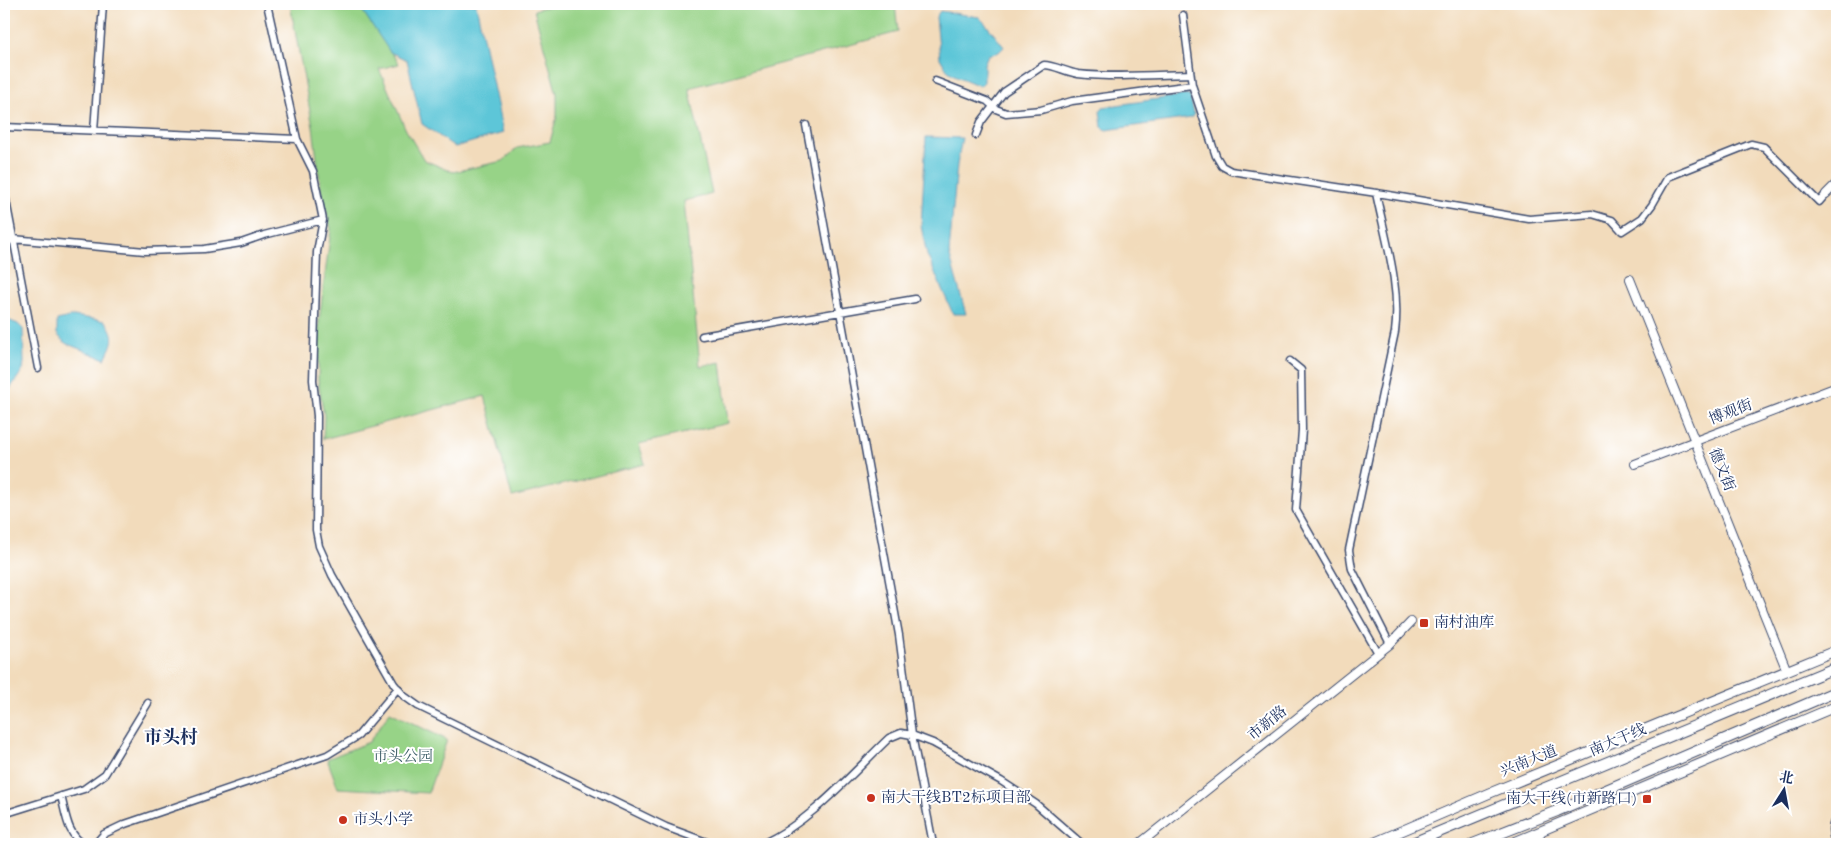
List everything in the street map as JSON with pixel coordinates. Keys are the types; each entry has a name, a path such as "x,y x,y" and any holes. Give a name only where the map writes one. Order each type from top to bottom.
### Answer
{"highway":[{"name":"南大干线","path":"1410,844 1837,666"},
{"path":"1473,844 1557,811 1837,692"}],"main road":[{"name":"兴南大道","path":"1371,844 1837,650"},
{"path":"1510,844 1837,706"}],"street":[{"path":"94,131 103,4"},
{"path":"267,4 297,139 313,171 322,220 317,252 313,380 317,416 316,530 319,546 332,575 398,688 404,696 418,706 666,827 713,844 732,844"},
{"path":"1183,15 1192,85 1216,156 1222,166 1231,171 1529,219 1592,214 1612,220 1622,231 1642,218 1668,177 1751,144 1764,147 1819,202 1837,182"},
{"path":"976,135 981,122 1004,92 1044,65 1077,74 1190,74"},
{"path":"935,81 987,101 1006,114 1041,110 1072,101 1192,85"},
{"path":"806,125 899,635 912,734 932,844"},
{"path":"4,127 297,139"},
{"path":"4,190 38,368"},
{"path":"1376,193 1394,280 1398,311 1349,550 1352,569 1390,644"},
{"path":"4,243 13,240 145,251 204,249 241,243 322,220"},
{"name":"德文街","path":"1630,279 1787,671"},
{"path":"702,336 916,299"},
{"path":"1290,361 1301,370 1302,430 1296,510 1378,653"},
{"name":"博观街","path":"1635,464 1837,387"},
{"name":"市新路","path":"1139,844 1390,644 1411,622"},
{"path":"95,844 104,834 125,824 327,755 358,736 398,688"},
{"path":"4,814 84,789 106,774 148,702"},
{"path":"762,844 782,835 812,812 889,738 901,733 912,734 933,743 1001,781 1036,804 1082,844"},
{"path":"61,796 70,828 76,840 84,844"},
{"path":"1835,844 1832,825 1837,816"},
{"path":"1535,844 1541,832"}],"green space":[{"path":"290,4 358,4 399,64 379,69 406,130 424,160 453,172 503,161 517,148 550,142 557,116 557,94 534,10 557,4 895,4 898,32 689,88 712,194 684,201 700,366 721,362 728,423 639,444 645,464 512,497 485,396 323,439 324,416 318,380 319,321 331,229 321,191 313,127"},
{"name":"市头公园","path":"390,712 447,740 428,793 338,788 327,759 369,742"}],"water":[{"path":"358,4 476,4 503,133 455,147 422,124 407,60 390,52"},
{"path":"940,11 979,17 1004,47 999,52 988,55 984,64 984,82 980,86 954,75 947,70 940,58 936,17"},
{"path":"1185,95 1190,96 1194,114 1191,118 1106,130 1102,127 1100,111 1103,107"},
{"path":"926,137 962,138 957,165 949,253 966,314 953,314 927,255 921,226"},
{"path":"74,316 105,321 111,331 112,340 105,359 65,343 57,334 57,320"},
{"path":"8,320 18,324 23,329 24,362 23,370 4,397 4,321"}],"place":[{"name":"南村油库","path":"1424,623"},
{"name":"南大干线BT2标项目部","path":"871,798"},
{"name":"南大干线(市新路口)","path":"1647,799"},
{"name":"市头小学","path":"343,820"}],"district":[{"name":"市头村","path":"171,738"}]}
